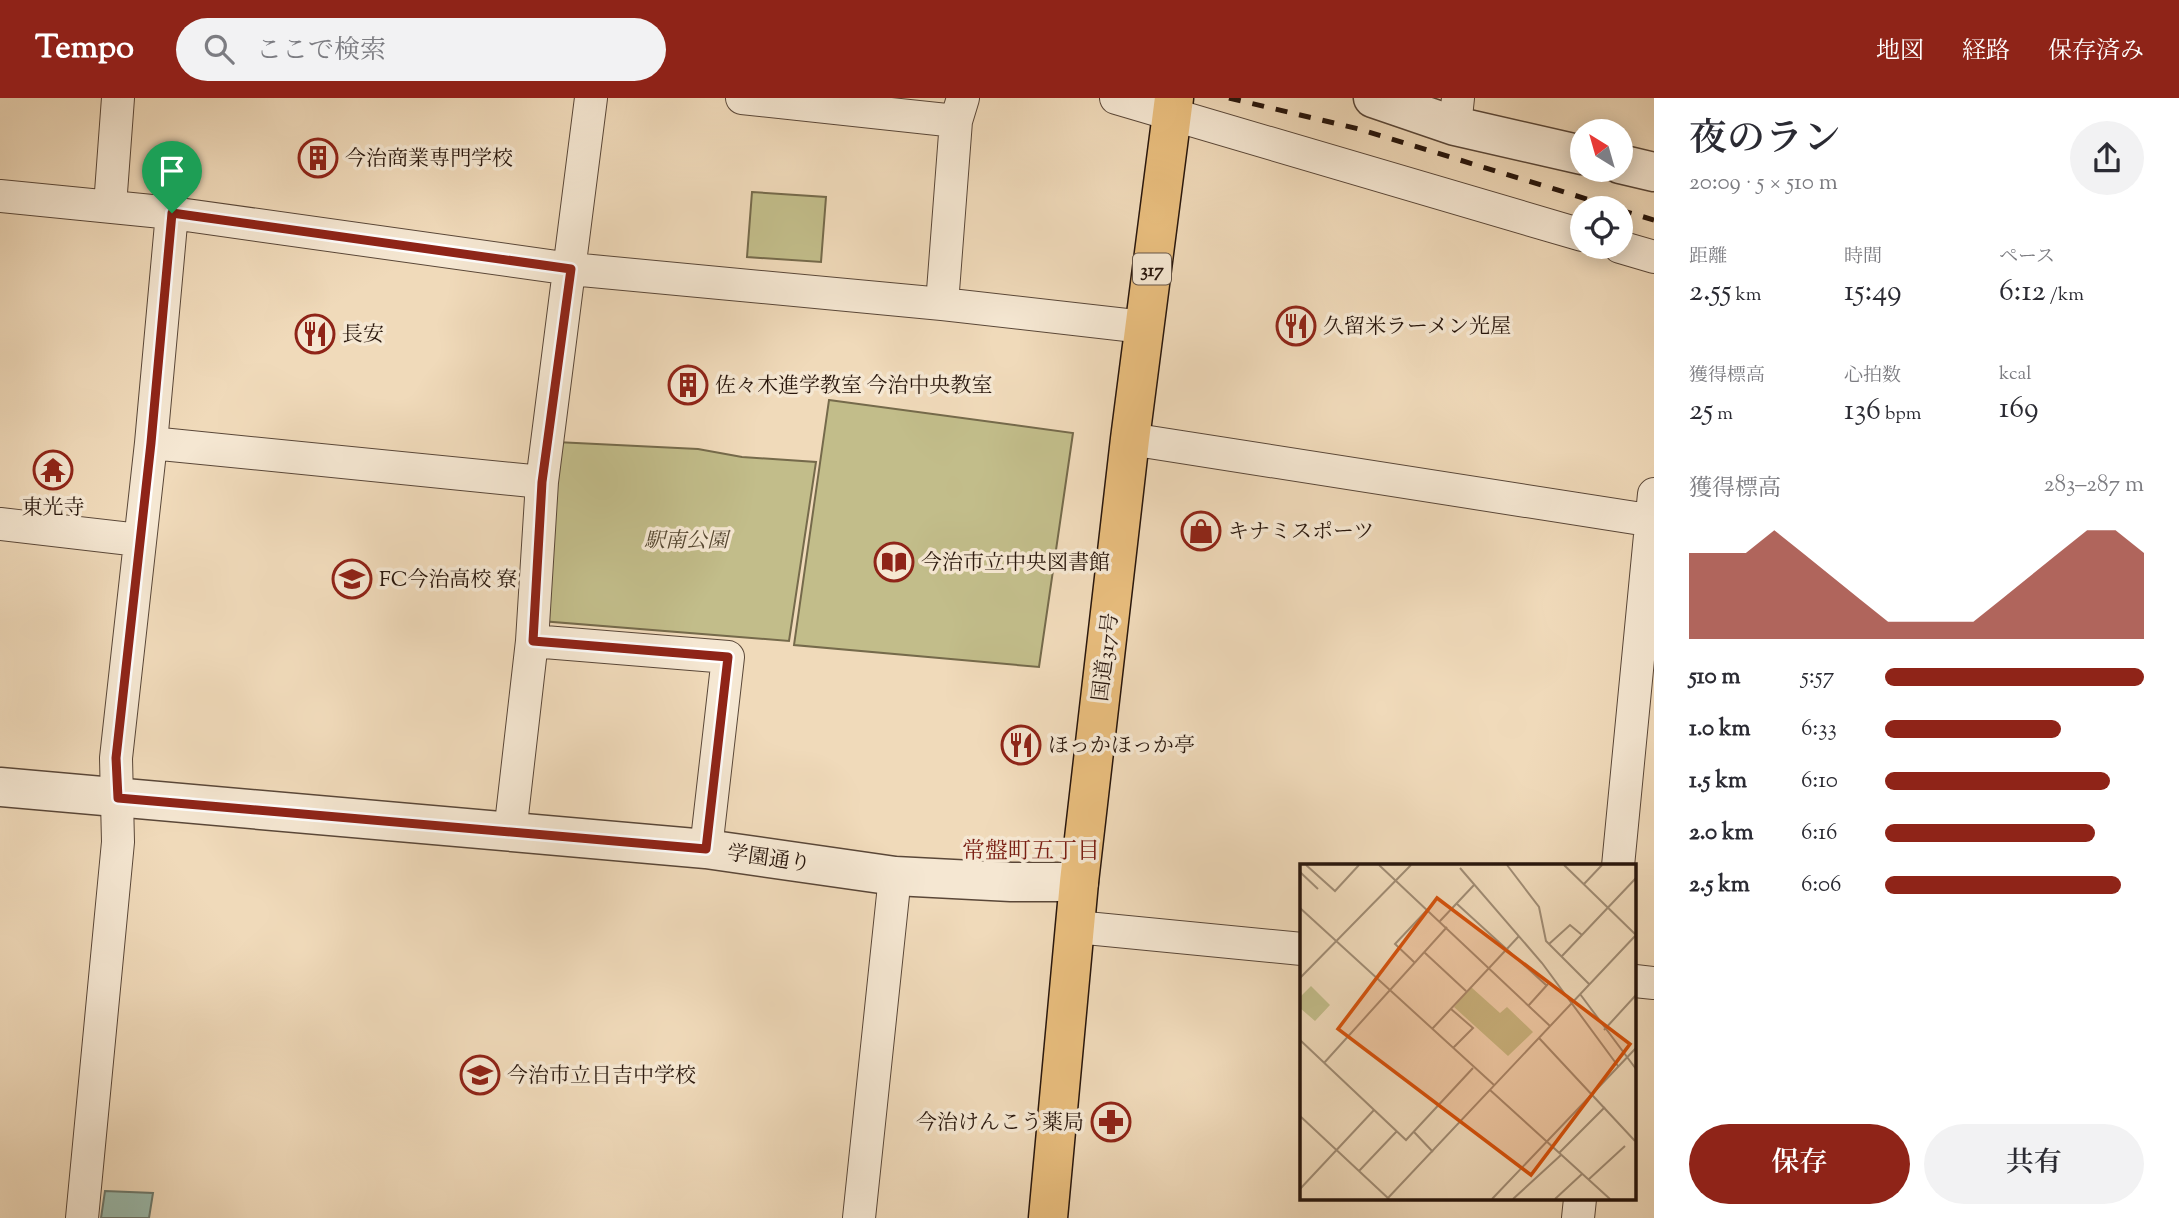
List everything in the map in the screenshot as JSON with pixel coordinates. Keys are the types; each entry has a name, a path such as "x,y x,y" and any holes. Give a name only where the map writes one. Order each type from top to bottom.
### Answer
{"highway":[{"name":"国道317号","path":"1048,1218 1079,882 1130,439 1173,105"}],"street":[{"path":"110,206 118,98"},
{"path":"510,833 533,641 542,482 591,98"},
{"path":"742,98 960,110 942,304"},
{"path":"1116,98 1173,105 1570,231"},
{"path":"1373,98 1456,112 1570,151"},
{"path":"1633,167 1654,172"},
{"path":"0,196 172,213 571,269 942,304 1144,327"},
{"path":"82,1218 118,842 116,758 151,443 172,213"},
{"path":"1633,251 1654,257"},
{"path":"1130,439 1653,512 1618,864"},
{"path":"151,443 542,482"},
{"path":"0,524 139,540"},
{"path":"533,641 728,657 706,849"},
{"name":"学園通り","path":"0,787 706,849 895,876 1011,882 1079,882"},
{"path":"859,1218 895,876"},
{"path":"1076,927 1300,949"},
{"path":"1636,981 1654,983"},
{"path":"1578,1218 1580,1200"}],"green space":[{"path":"752,192 826,197 821,262 747,257"},
{"name":"今治市立中央図書館","path":"829,400 1073,433 1039,667 794,645"},
{"name":"駅南公園","path":"556,442 698,449 742,457 816,462 789,641 541,621"}],"shaded area":[{"path":"105,1191 153,1193 149,1218 101,1218"}],"railway":[{"path":"1229,98 1359,129 1577,196"},
{"path":"1633,214 1654,220"}],"place":[{"name":"今治商業専門学校","path":"318,158"},
{"name":"久留米ラーメン光屋","path":"1296,326"},
{"name":"長安","path":"315,334"},
{"name":"佐々木進学教室 今治中央教室","path":"688,385"},
{"name":"東光寺","path":"53,470"},
{"name":"キナミスポーツ","path":"1201,531"},
{"name":"今治市立中央図書館","path":"894,562"},
{"name":"FC今治高校 寮","path":"352,579"},
{"name":"ほっかほっか亭","path":"1021,745"},
{"name":"今治市立日吉中学校","path":"480,1075"},
{"name":"今治けんこう薬局","path":"1111,1122"}],"district":[{"name":"常盤町五丁目","path":"1031,850"}],"route":[{"path":"172,213 571,269 542,482 533,641 728,657 706,849 118,798 116,758 151,443 172,213"}]}
